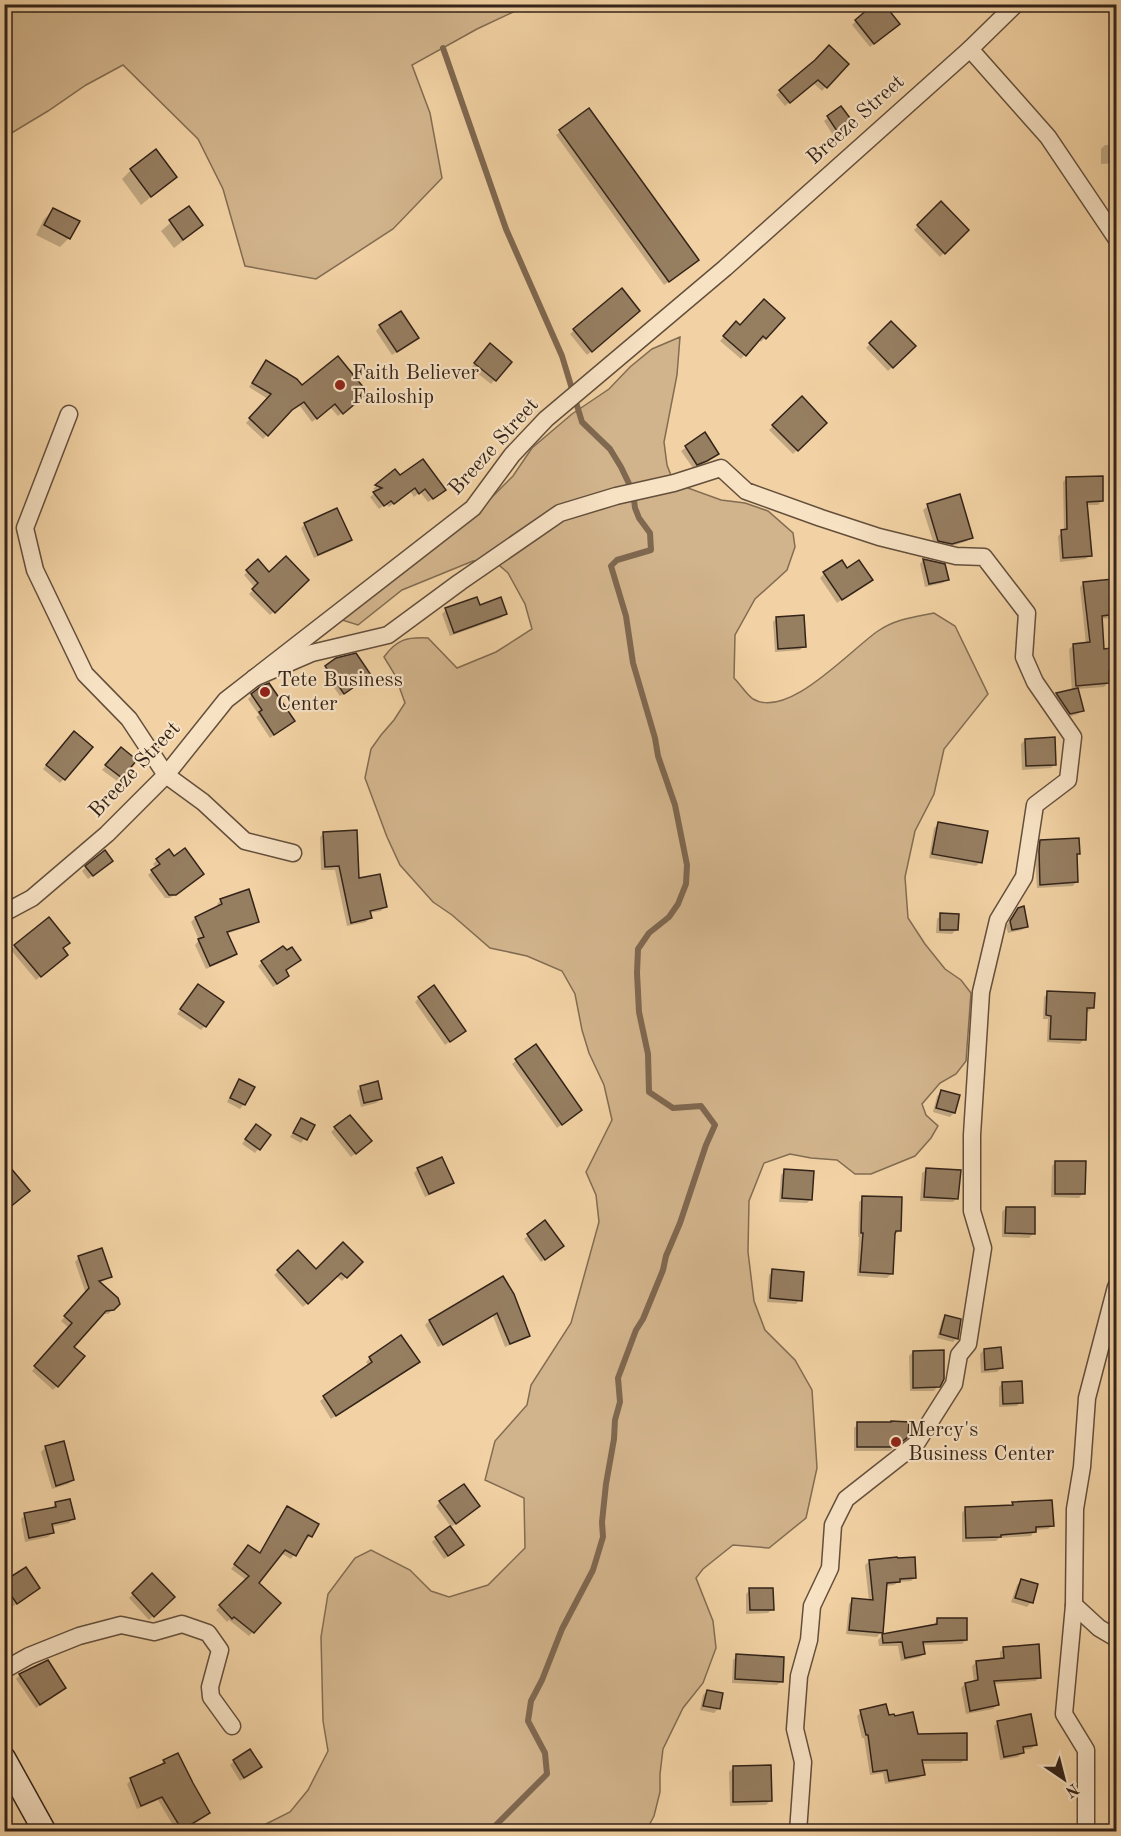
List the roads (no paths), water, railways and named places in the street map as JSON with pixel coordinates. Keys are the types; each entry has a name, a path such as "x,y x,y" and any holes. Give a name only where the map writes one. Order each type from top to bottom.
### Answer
{"street":[{"name":"Breeze Street","path":"4,914 32,898 98,841 166,775 226,700 473,508 512,455 546,419 726,268 970,49 1016,4"},
{"path":"970,49 1048,137 1116,238"},
{"path":"69,414 25,528 35,570 86,674 129,719 166,775 203,802 245,842 293,853"},
{"path":"254,678 312,653 388,635 560,513 721,468 746,491 821,518 879,537 956,556 984,557 1027,614 1024,657 1035,682 1073,737 1068,780 1035,806 1024,877 999,920 981,992 972,1135 972,1211 983,1248 968,1344 959,1355 954,1384 916,1444 846,1499 833,1525 830,1568 812,1606 809,1640 799,1676 795,1729 803,1762 798,1832"},
{"path":"1086,1832 1086,1750 1064,1714 1074,1605 1075,1509 1082,1467 1087,1398 1116,1287"},
{"path":"1074,1605 1100,1628 1116,1638"},
{"path":"4,1670 29,1656 79,1636 122,1624 154,1632 182,1624 208,1633 220,1650 210,1687 211,1697 232,1726"},
{"path":"4,1758 45,1832"}],"waterway":[{"path":"443,48 506,229 562,356 582,422 610,449 633,492 639,518 650,533 651,550 617,560 611,566 626,616 633,663 658,756 675,805 687,865 686,884 678,904 669,917 649,933 638,949 639,1012 648,1054 649,1092 673,1108 701,1106 715,1125 666,1256 663,1270 643,1319 636,1330 618,1378 620,1402 615,1420 606,1484 602,1522 603,1537 593,1570 562,1629 531,1701 528,1721 545,1753 547,1774 489,1832"}],"place":[{"name":"Faith Believer Failoship","path":"340,385"},
{"name":"Tete Business Center","path":"265,692"},
{"name":"Mercy's Business Center","path":"896,1442"}]}
